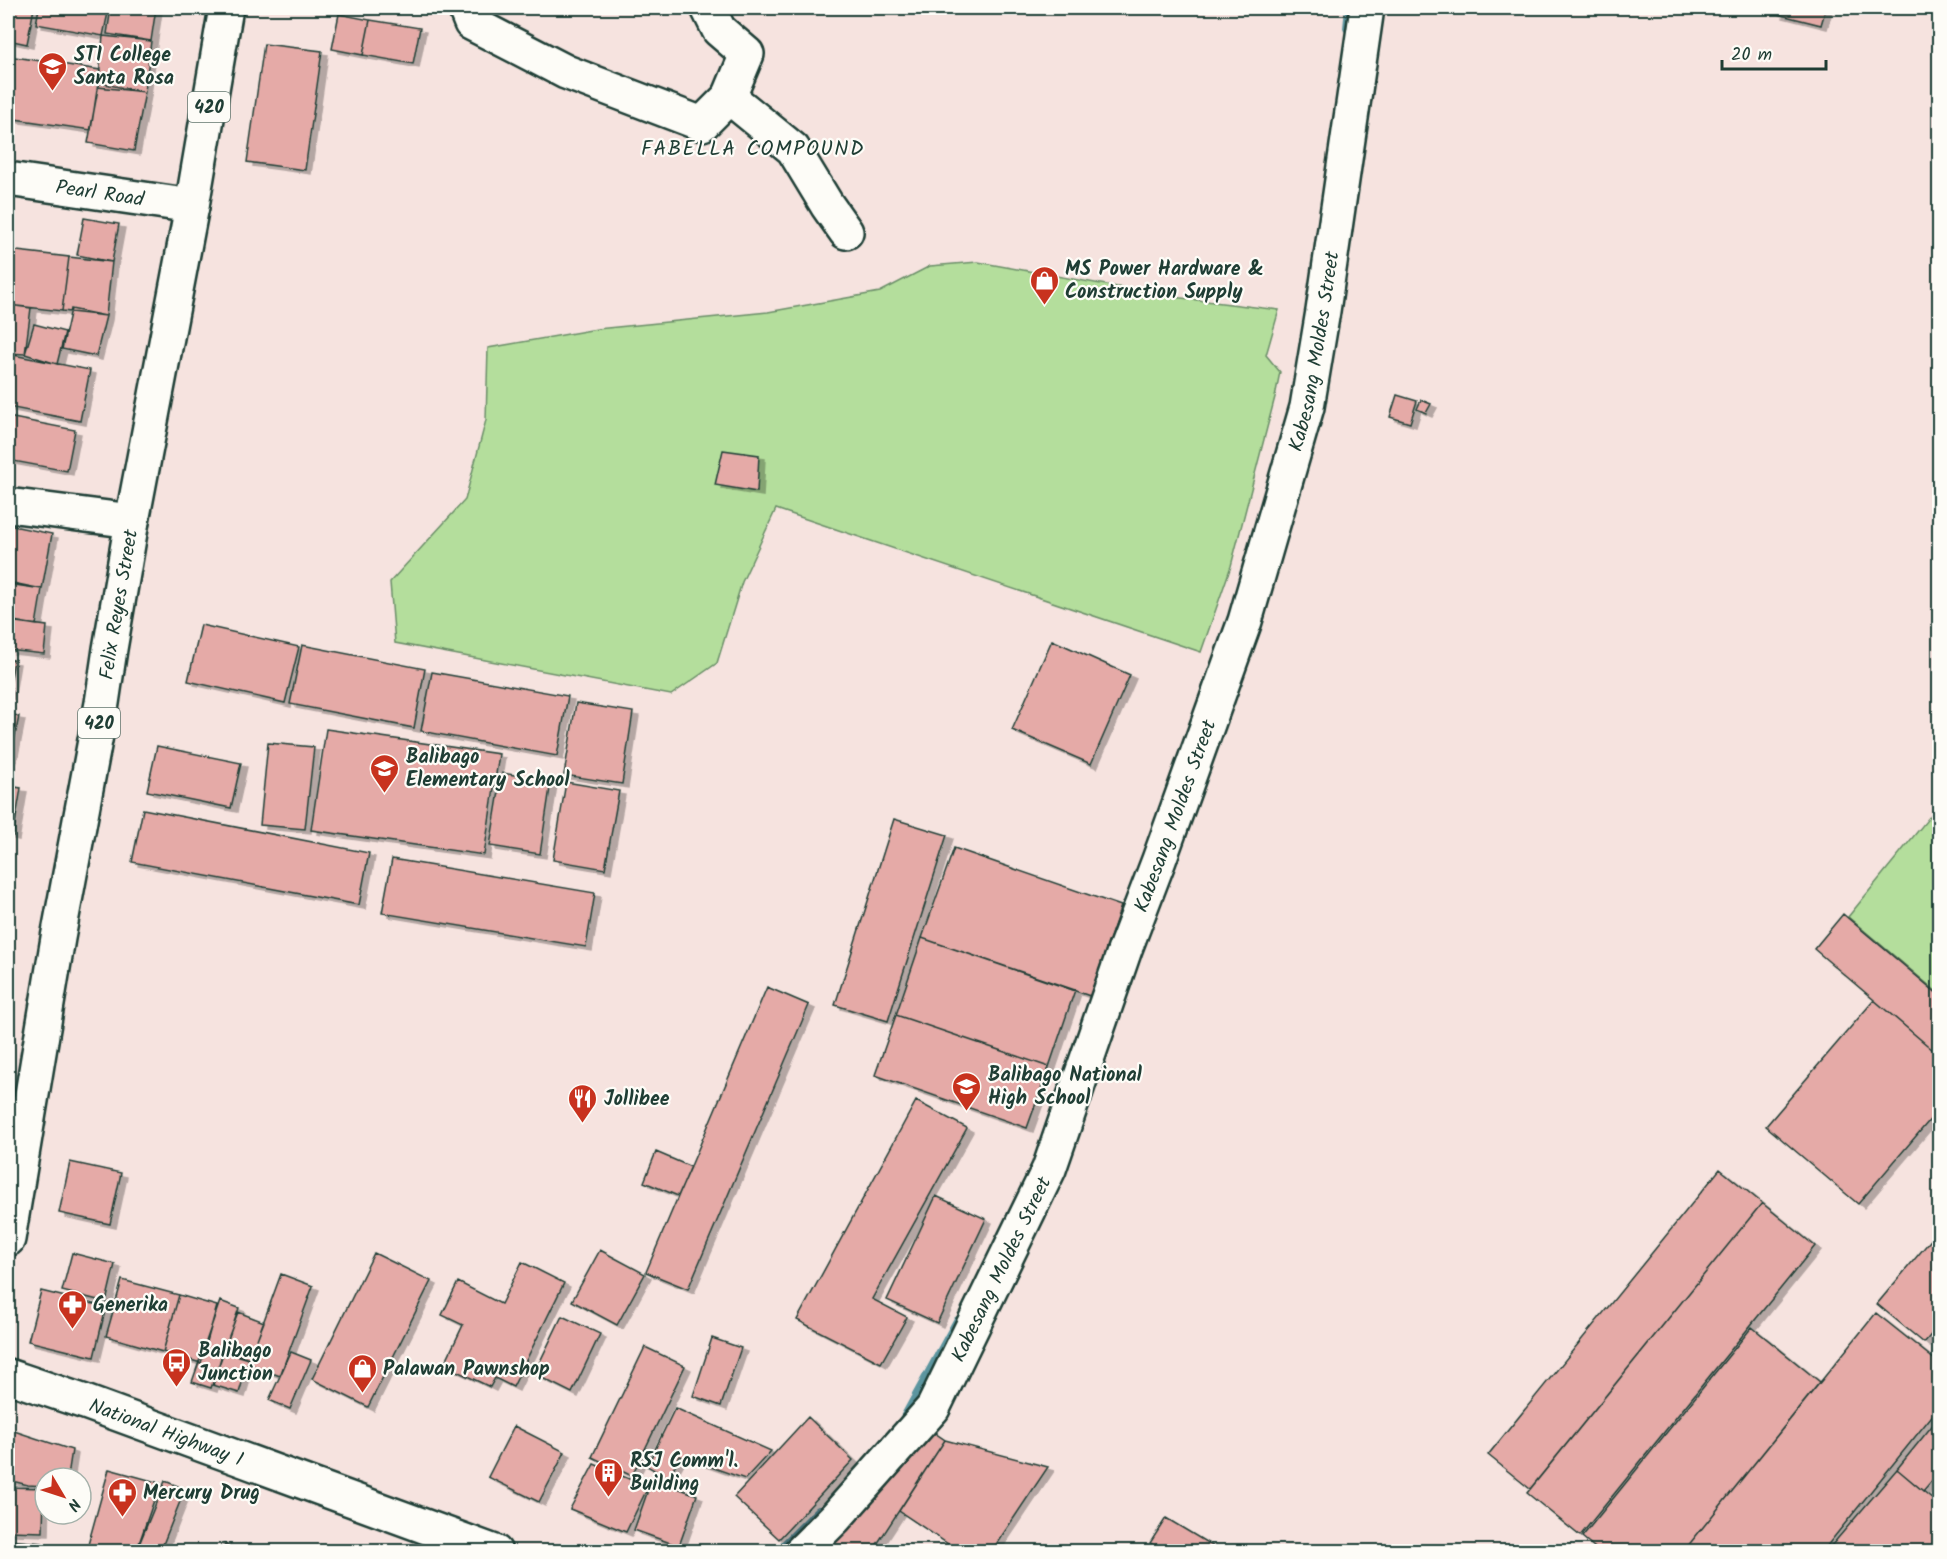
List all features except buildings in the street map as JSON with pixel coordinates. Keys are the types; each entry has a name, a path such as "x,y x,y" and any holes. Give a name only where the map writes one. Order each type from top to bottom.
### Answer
{"main road":[{"name":"Felix Reyes Street","path":"8,1239 58,938 226,8"},
{"path":"465,8 471,23 566,72 702,124 729,97 747,54 720,30 708,8"},
{"name":"Kabesang Moldes Street","path":"801,1551 836,1518 933,1408 1049,1169 1125,949 1245,621 1307,407 1367,8"},
{"path":"729,97 793,149 846,232"},
{"name":"Pearl Road","path":"8,180 192,206"},
{"path":"8,505 132,521"},
{"name":"National Highway 1","path":"8,1376 495,1551"}],"green space":[{"path":"978,262 1173,297 1279,310 1266,355 1280,372 1275,397 1231,566 1201,652 776,509 742,582 717,663 671,695 395,643 390,582 465,500 486,420 488,348 597,329 768,312 880,292 930,266"},
{"path":"1939,805 1939,994 1848,917"}],"waterway":[{"path":"1348,28 1350,8"},
{"path":"902,1423 958,1321"},
{"path":"778,1552 819,1511"}],"place":[{"name":"STI College Santa Rosa","path":"53,92"},
{"name":"MS Power Hardware & Construction Supply","path":"1044,306"},
{"name":"Balibago Elementary School","path":"385,794"},
{"name":"Balibago National High School","path":"967,1112"},
{"name":"Jollibee","path":"583,1124"},
{"name":"Generika","path":"72,1330"},
{"name":"Balibago Junction","path":"177,1388"},
{"name":"Palawan Pawnshop","path":"362,1394"},
{"name":"R5J Comm'l. Building","path":"609,1498"},
{"name":"Mercury Drug","path":"122,1518"}],"district":[{"name":"FABELLA COMPOUND","path":"753,148"}]}
